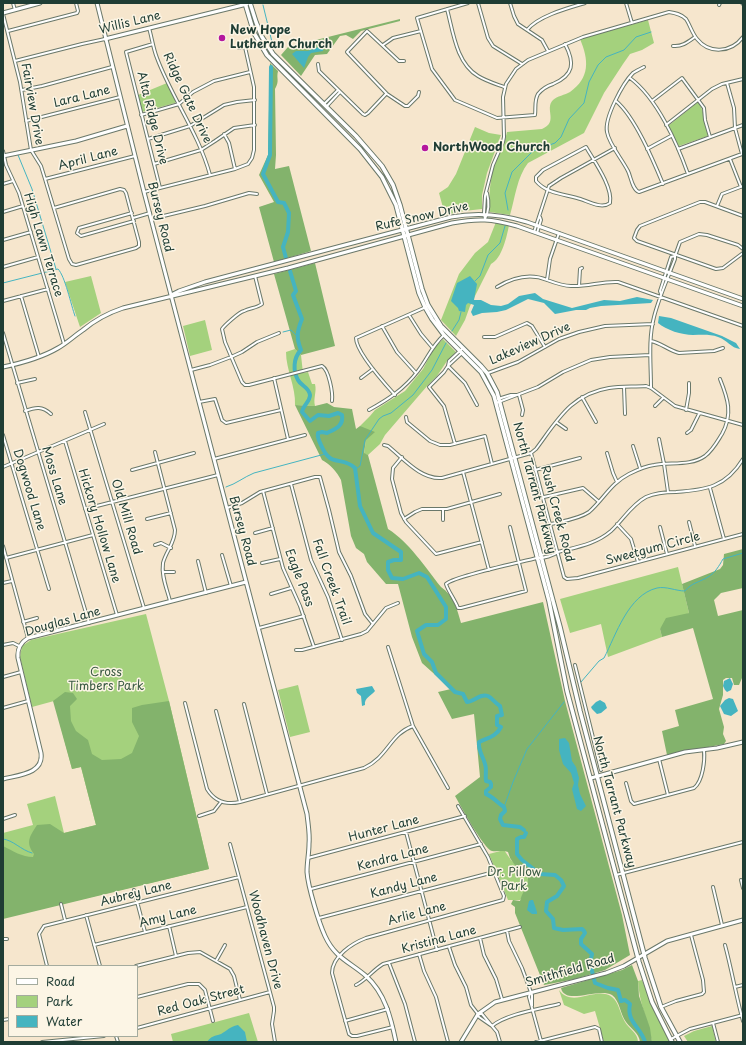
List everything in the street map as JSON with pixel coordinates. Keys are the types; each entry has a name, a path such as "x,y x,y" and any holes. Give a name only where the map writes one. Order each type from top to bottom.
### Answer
{"main road":[{"path":"3,14 40,3"},
{"name":"Bursey Road","path":"97,3 144,192 299,785 309,827 308,877 319,918 325,937 340,957 367,976 380,992 388,1009 396,1042"},
{"name":"Willis Lane","path":"105,39 250,3"},
{"name":"North Tarrant Parkway","path":"250,3 264,42 273,54 368,149 382,166 393,185 400,205 404,229"},
{"name":"North Tarrant Parkway","path":"245,4 253,30 267,55 277,67 363,153 377,170 396,205 415,270 419,293 432,319 444,335 463,350 484,377 495,402 513,459 560,627 588,742 644,954 662,1007 680,1042"},
{"path":"4,156 76,141 128,126"},
{"path":"363,153 368,149"},
{"name":"Rufe Snow Drive","path":"3,367 50,353 64,345 94,322 123,308 171,295 179,291 225,277 450,217 467,214 486,214 511,217 743,299"},
{"name":"Rufe Snow Drive","path":"171,295 180,295 255,276 452,223 485,219 515,225 743,306"},
{"path":"355,243 356,249"},
{"path":"593,253 595,247"},
{"path":"317,252 319,259"},
{"path":"225,277 226,283"},
{"name":"North Tarrant Parkway","path":"426,306 441,326 487,373 500,400 513,459"},
{"name":"North Tarrant Parkway","path":"540,557 567,691 638,958 652,1002 671,1041"},
{"name":"Douglas Lane","path":"3,777 34,770 41,762 41,753 17,655 19,646 28,638 246,582"},
{"path":"591,778 685,752 704,750 743,742"},
{"path":"604,831 611,829"},
{"name":"Smithfield Road","path":"461,1042 478,1014 490,1004 502,999 592,977 616,969 638,958 667,940 743,920"}],"street":[{"path":"13,3 15,10"},
{"path":"8,31 76,13 78,11 76,3"},
{"path":"468,3 418,17 432,69 453,98 488,115 497,118 535,115 536,98 540,92 546,87 565,78 570,70 571,59 565,44"},
{"path":"478,3 488,38 493,46 522,64"},
{"path":"510,3 518,24 542,40 548,51"},
{"path":"527,30 537,21 583,3"},
{"path":"626,3 632,23"},
{"path":"447,9 459,54 466,64 479,77 505,88"},
{"path":"485,219 485,196 493,165 503,142 505,131 502,105 505,88 512,74 522,64 565,44 665,13 675,12 681,15 686,20 695,37 703,45 718,50 730,48 743,37"},
{"name":"Fairview Drive","path":"3,14 22,90 31,150 41,166 69,259 72,264 139,246 134,221"},
{"name":"Ridge Gate Drive","path":"149,28 157,57 206,161 210,175"},
{"path":"404,61 399,61 367,31 347,52 387,94 405,106 408,106 418,96 419,92"},
{"path":"383,45 394,38 421,31"},
{"path":"673,46 677,47 685,44 695,37"},
{"name":"Willis Lane","path":"15,61 105,39"},
{"path":"239,48 264,42"},
{"name":"Alta Ridge Drive","path":"153,44 126,52 160,188"},
{"path":"144,192 235,169 246,165 252,158 254,150 255,100 254,87 245,47"},
{"path":"318,64 319,71 365,115 387,94"},
{"path":"22,90 112,67"},
{"path":"644,67 633,73 616,101 607,123 608,135 627,169 634,188 637,191 642,191 663,184 742,154 735,128 734,108 727,83"},
{"path":"141,115 178,104 193,92 214,81 251,72"},
{"path":"630,78 638,84 652,101 678,149 688,174"},
{"path":"652,101 682,78 704,108 705,120 710,137"},
{"path":"666,125 712,89 743,79"},
{"path":"325,106 338,90"},
{"path":"325,106 340,92"},
{"name":"Lara Lane","path":"26,121 120,97"},
{"path":"148,139 190,126 224,105 255,100"},
{"path":"616,101 624,109 647,148 663,184"},
{"path":"154,164 200,150 215,142 224,134 235,128 255,125"},
{"path":"678,149 743,125"},
{"path":"224,134 229,143 235,169"},
{"path":"647,148 671,136"},
{"path":"586,147 593,160 609,191 611,201 605,206 575,197 558,194 547,189 536,181 536,177 543,170 586,147"},
{"path":"535,232 541,220 540,216 547,189 555,181 615,148"},
{"name":"High Lawn Terrace","path":"3,151 13,181 19,192 64,345"},
{"name":"April Lane","path":"45,180 135,156"},
{"path":"717,206 722,194 742,186 730,159"},
{"path":"3,184 13,181"},
{"path":"54,208 124,190 126,193 132,213 134,221 81,236 77,233 79,228 132,213"},
{"path":"151,219 202,207 249,193 256,194"},
{"path":"743,216 717,206 700,202 643,224 637,230 635,239 675,255 718,269 731,263 743,253"},
{"path":"3,212 23,206"},
{"path":"133,218 150,213"},
{"path":"3,240 31,232"},
{"path":"547,280 550,259 559,233"},
{"path":"651,388 650,355 653,324 668,273 675,259 675,255 681,240 702,233 743,249"},
{"path":"3,267 38,257"},
{"path":"579,286 580,269 582,268"},
{"path":"255,276 262,304 240,312 222,328 231,356 242,382 245,385 249,385 320,366 324,367 326,371 332,393 332,401"},
{"path":"497,287 526,276 534,276 563,285 579,286 606,282 618,282 661,295 743,326"},
{"path":"3,301 48,289"},
{"path":"21,296 39,357"},
{"path":"395,395 373,369 356,338 426,306"},
{"path":"409,314 420,334 432,347"},
{"path":"484,338 495,337 527,323 532,326 545,347"},
{"name":"Lakeview Drive","path":"487,373 518,362 568,335 592,328 653,324"},
{"path":"382,326 397,352 416,373"},
{"name":"Moss Lane","path":"3,333 89,623"},
{"path":"191,370 210,365 242,352 257,342 279,333"},
{"path":"369,410 395,395 416,373 432,347 444,335"},
{"path":"651,341 660,343 679,353 714,351 723,348"},
{"path":"455,444 444,406 429,387 448,366 449,361 463,350"},
{"path":"495,402 518,395 545,383 574,366 591,360 610,356 650,355"},
{"path":"448,366 465,384 476,406"},
{"path":"361,378 373,369"},
{"path":"274,378 288,439"},
{"path":"17,383 35,379"},
{"path":"551,524 582,516 588,512 617,482 640,468 691,462 705,456 716,445 728,421 729,406 720,379"},
{"path":"686,410 689,383"},
{"path":"384,445 388,446 420,473 430,478 442,478 531,453 536,449 569,407 582,397 598,390 624,387 646,386 675,406 699,414 743,425"},
{"path":"624,387 625,414"},
{"path":"518,395 523,410 522,415"},
{"path":"582,397 596,422"},
{"path":"655,406 663,398"},
{"path":"200,402 215,399 222,420 225,422 281,410"},
{"path":"25,411 39,407 51,414"},
{"name":"Old Mill Road","path":"85,412 145,609"},
{"path":"687,433 691,430 699,414"},
{"path":"406,416 408,422 433,443 444,446 485,436 492,464"},
{"path":"556,422 566,429"},
{"path":"3,467 104,424"},
{"path":"214,459 305,435"},
{"name":"Dogwood Lane","path":"3,436 49,589"},
{"path":"659,439 668,492"},
{"name":"Hickory Hollow Lane","path":"65,441 117,616"},
{"path":"633,446 640,468"},
{"path":"155,452 175,534 171,548 164,563 163,572 171,602"},
{"path":"132,470 194,453"},
{"name":"Rush Creek Road","path":"531,453 564,577 567,579"},
{"path":"607,453 617,482"},
{"path":"402,457 393,468 392,479 399,508 404,519 436,554 482,542"},
{"path":"535,470 580,458"},
{"path":"510,527 519,562 526,591 459,609 446,584 454,580 489,570 519,562 540,557 553,552 591,544 602,538 633,507 644,499 655,494 710,488 726,479 742,464 743,459"},
{"path":"463,472 489,570"},
{"path":"85,509 218,474"},
{"path":"227,508 242,504 254,495 263,491 320,477 330,510 339,552 352,576 365,614 373,624"},
{"name":"Fall Creek Trail","path":"291,484 311,560 328,597 342,640"},
{"path":"543,497 583,488 598,501"},
{"path":"710,488 724,539"},
{"name":"Eagle Pass","path":"263,491 280,558 291,588 304,616 314,647"},
{"path":"404,519 422,509 443,509 500,494"},
{"path":"443,509 444,520"},
{"path":"147,519 171,514"},
{"path":"689,522 695,546"},
{"path":"617,524 631,538 638,562"},
{"path":"255,533 273,528"},
{"path":"660,528 667,554"},
{"name":"Sweetgum Circle","path":"567,579 578,578 743,534"},
{"path":"6,558 93,535"},
{"path":"155,546 161,543 171,548"},
{"path":"3,546 28,638"},
{"path":"222,555 231,586"},
{"path":"262,563 280,558"},
{"path":"198,561 206,593"},
{"path":"163,572 174,572"},
{"path":"3,583 12,581"},
{"path":"271,594 291,588"},
{"path":"296,650 302,650 361,634 367,631 386,608 398,603"},
{"path":"259,628 304,616"},
{"path":"23,622 38,618"},
{"path":"3,645 13,643 19,646"},
{"path":"388,647 413,726 448,788"},
{"path":"575,665 601,770"},
{"path":"3,677 21,672"},
{"path":"3,708 28,701"},
{"path":"185,703 207,790 213,797 221,802 231,804 359,770 369,766 382,756 398,735 405,729 413,726"},
{"path":"244,704 267,794"},
{"path":"216,711 240,802"},
{"path":"588,742 594,741"},
{"path":"626,783 631,802 634,804 693,788 697,785 704,761 704,750"},
{"path":"659,759 668,795"},
{"path":"199,816 216,809 221,802"},
{"path":"458,806 494,872"},
{"path":"3,819 15,816"},
{"name":"Hunter Lane","path":"308,858 464,816"},
{"path":"406,832 437,950"},
{"path":"616,876 743,842"},
{"name":"Woodhaven Drive","path":"230,844 270,992 274,1011 272,1024 275,1042"},
{"name":"Kendra Lane","path":"311,889 480,844"},
{"name":"Kandy Lane","path":"319,918 494,872"},
{"name":"Arlie Lane","path":"340,957 354,944 366,938 500,902 504,899 504,896 494,872"},
{"name":"Aubrey Lane","path":"47,965 40,931 47,925 239,878"},
{"path":"741,880 743,888"},
{"path":"713,887 722,925"},
{"path":"134,890 145,932"},
{"path":"62,904 66,921"},
{"name":"Amy Lane","path":"94,945 247,907"},
{"path":"86,915 100,965"},
{"path":"169,926 176,956"},
{"name":"Kristina Lane","path":"356,985 379,967 388,963 520,928"},
{"path":"507,931 509,941 530,992 529,997 541,1041"},
{"path":"662,1007 676,1001 702,994 704,992 703,980 690,934"},
{"path":"480,938 486,959 496,979 502,999"},
{"path":"3,940 7,939"},
{"path":"216,961 225,945"},
{"path":"449,946 455,965 466,987 471,1005 478,1014 482,1014 497,1032 500,1042"},
{"path":"725,946 743,1021"},
{"path":"138,966 176,956 197,952 203,953 230,969 240,1000"},
{"path":"419,954 424,971 436,996 448,1042"},
{"path":"340,957 333,966 332,973 348,1032 354,1036 393,1027"},
{"path":"388,963 405,1004 415,1042"},
{"path":"138,997 188,984 199,984 205,990 213,1021"},
{"path":"734,987 743,985"},
{"name":"Red Oak Street","path":"138,1028 270,992"},
{"path":"492,1026 502,1019 559,1004"},
{"path":"344,1021 388,1009"},
{"path":"671,1041 676,1036 690,1029 742,1016"},
{"path":"713,1023 718,1042"},
{"path":"536,1042 597,1027 599,1029 602,1042"},
{"path":"42,1042 66,1037"}],"green space":[{"path":"400,19 400,21 361,31 353,39 346,35 340,36 327,54 315,55 301,76 281,55 288,47"},
{"path":"648,20 654,43 642,50 630,54 604,93 584,133 528,163 521,175 510,215 490,212 490,193 493,171 507,132 542,129 550,123 550,107 553,100 577,87 584,75 586,61 580,39"},
{"path":"270,63 278,71 275,89 275,169 289,166 311,251 274,262 259,207 274,202 259,175 268,155"},
{"path":"167,83 176,101 175,103 142,112 138,95"},
{"path":"698,102 703,112 708,136 679,146 668,126"},
{"path":"475,127 489,133 501,135 487,173 482,195 482,209 445,215 439,193 448,187 456,174"},
{"path":"496,222 509,225 503,247 498,257 491,264 456,336 441,320 459,274 475,253 488,242"},
{"path":"315,263 335,346 301,355 295,349 274,274"},
{"path":"91,276 101,313 80,327 65,282"},
{"path":"205,320 212,350 190,356 183,326"},
{"path":"443,339 456,352 385,435 380,444 368,455 364,454 366,440 360,426 375,410 405,391 423,369 434,348"},
{"path":"295,349 301,355 303,373 308,372 312,384 315,384 315,406 295,405 286,352"},
{"path":"327,403 334,407 352,409 356,429 360,426 375,432 366,440 364,453 368,455 388,529 396,534 410,548 441,587 449,594 461,623 543,602 565,701 622,915 630,955 605,970 575,979 544,985 515,913 515,907 511,904 513,900 520,901 527,885 528,878 522,868 517,868 508,852 492,851 488,848 472,826 455,796 480,777 474,714 452,719 438,692 451,689 422,663 412,637 398,584 386,584 367,562 364,554 356,548 351,536 341,480 333,468 322,460 295,405 315,406"},
{"path":"743,549 743,588 721,593 714,600 718,616 743,610 742,678 739,685 734,685 732,678 726,678 723,680 723,695 719,709 724,727 723,734 726,741 724,744 667,755 662,731 679,726 675,710 713,699 693,628 662,637 660,629 666,618 689,613 682,584 720,569 723,565 724,554"},
{"path":"678,567 689,613 660,629 662,637 608,657 601,624 570,633 560,599"},
{"name":"Cross Timbers Park","path":"146,614 169,701 209,869 3,918 3,833 33,825 27,804 55,796 64,833 96,825 81,767 72,769 54,701 32,707 20,657 22,646 31,640"},
{"path":"298,685 310,732 290,737 278,690"},
{"name":"Cross Timbers Park","path":"65,692 73,693 77,699 70,706 71,721 76,731 88,740 92,754 102,760 121,759 132,753 139,736 132,722 132,708 169,701 209,869 3,919 3,846 21,855 33,857 34,854 31,850 29,842 32,832 37,825 50,824 64,833 96,825 81,767 72,769 53,701"},
{"name":"Dr. Pillow Park","path":"504,850 511,860 522,868 529,881 520,900 508,900 489,854"},
{"path":"632,965 638,981 639,996 650,1028 652,1042 640,1042 636,1034 624,1019 617,1001 612,995 599,993 569,996 564,993 561,988 622,970"},
{"path":"642,980 656,1015 670,1042 652,1042 639,989 638,981"},
{"path":"559,990 565,995 571,997 606,994 612,997 616,1002 623,1019 637,1036 638,1042 604,1042 595,1011 584,1014 564,1005"},
{"path":"249,1013 258,1042 173,1042 171,1034"},
{"path":"712,1026 716,1042 688,1042 684,1036 694,1031"}],"water":[{"path":"324,45 323,51 311,53 304,68 292,54 296,51 308,51"},
{"path":"470,276 477,284 474,300 481,300 491,305 501,306 508,304 519,296 535,293 543,299 572,308 604,300 620,301 637,297 653,300 651,303 601,306 586,310 576,310 555,314 544,303 528,299 506,310 482,313 473,316 471,312 474,305 468,303 466,305 465,312 459,311 451,301 457,283"},
{"path":"659,316 671,318 722,336 736,343 740,349 715,336 689,335 670,330 658,323"},
{"path":"730,678 733,684 731,690 727,692 723,686 724,681"},
{"path":"372,686 375,691 367,699 365,705 362,706 361,696 357,693 356,689"},
{"path":"729,698 733,699 738,711 731,716 724,714 720,706"},
{"path":"600,700 605,703 607,708 601,713 597,714 591,707"},
{"path":"565,738 569,743 572,761 576,767 579,778 578,785 580,794 586,806 581,811 577,809 572,789 574,783 571,773 563,764 559,750 559,739"},
{"path":"533,900 537,914 532,914 527,910 529,901"},
{"path":"238,1025 245,1032 247,1042 207,1042 212,1037"}],"waterway":[{"path":"263,5 272,42"},
{"path":"508,210 505,193 512,172 533,151 555,143 561,137 569,119 584,103 589,82 598,65 606,57 624,50 636,37 651,32"},
{"path":"271,67 270,155 263,174 278,202 284,203 289,213 288,232 283,247 286,258"},
{"path":"18,155 32,189 56,269"},
{"path":"475,281 480,276 488,255 500,243 505,226"},
{"path":"3,283 58,269 65,284 75,316"},
{"path":"290,271 296,291 293,295 302,319 298,334 298,342 301,350 296,357 295,373 299,382 308,390 310,395 309,400 302,412 310,421 318,415 329,416 338,413 342,415 342,422 338,427 327,433 318,433 318,439 329,457 336,461 350,464 355,468 360,506 373,533 401,552 401,560 388,562 388,570 392,578 403,579 419,573 427,577 446,607 446,619 438,625 426,625 417,631 424,654 432,662 436,673 455,692 463,694 467,702 485,695 500,706 502,715 497,716 497,725 501,727 494,735 479,742 480,751 486,766 486,781 490,782 491,784 491,787 486,791 486,794 504,807 505,811 501,815 500,819 503,825 520,827 524,830"},
{"path":"452,331 459,320 461,312"},
{"path":"283,332 291,330 297,336"},
{"path":"356,469 360,466 365,440 379,419 391,413 413,395 432,370 446,343"},
{"path":"226,487 254,473 325,454"},
{"path":"581,682 599,661 604,658 624,617 638,599 647,592 657,588 685,591 690,586 705,579 713,573 723,559 743,553"},
{"path":"504,807 527,749 564,702"},
{"path":"526,833 524,837 517,839 517,854 522,860 540,874 555,875 561,880 564,886 557,896 547,902 546,911 553,919 554,928 563,930 582,929 584,931 585,933 581,939 581,944 592,954 590,963 595,983 618,990 621,1001 625,1000 630,1004 630,1015 645,1042"},
{"path":"3,839 10,841 32,853"}],"place":[{"name":"New Hope Lutheran Church","path":"222,38"},
{"name":"NorthWood Church","path":"425,148"}]}
